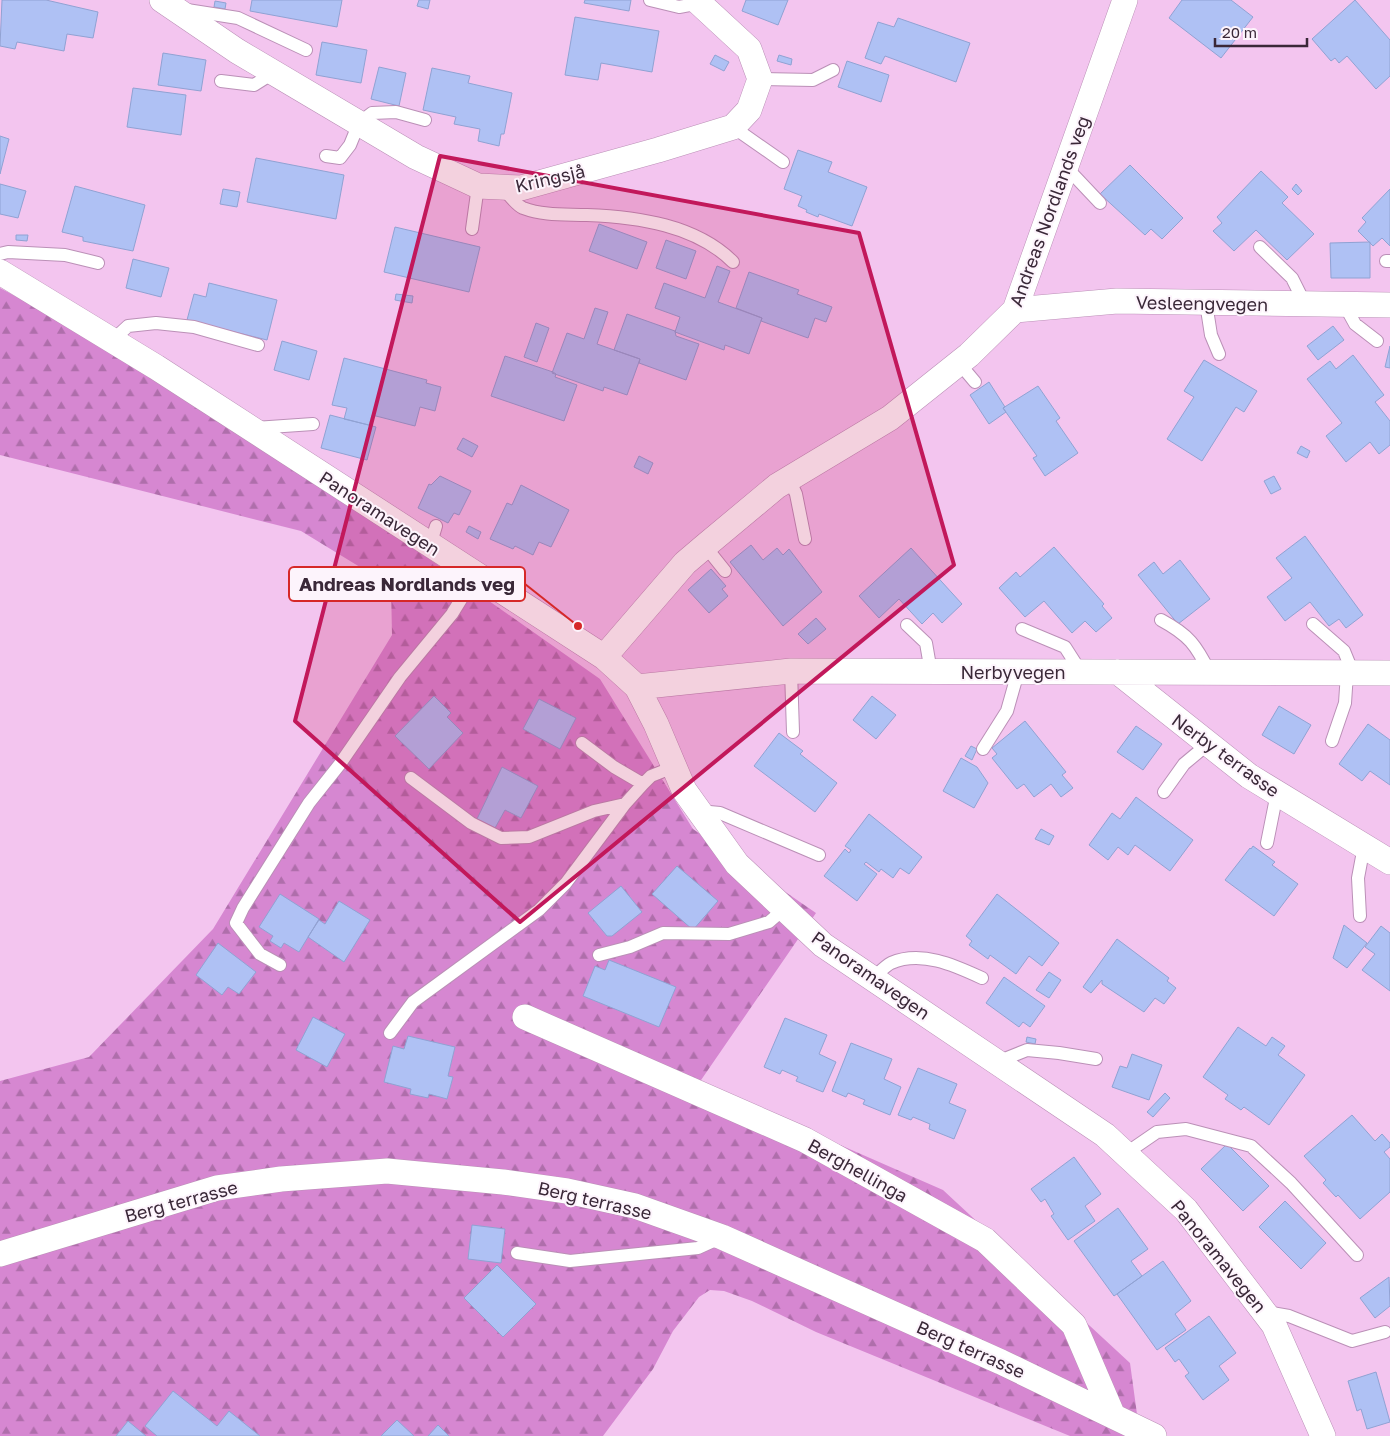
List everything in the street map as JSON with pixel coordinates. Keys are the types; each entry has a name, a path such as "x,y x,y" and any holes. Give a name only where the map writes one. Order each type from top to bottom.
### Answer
{"street":[{"name":"Andreas Nordlands veg","path":"604,657 685,563 705,546 777,486 890,418 959,363 1015,310 1125,0"},
{"path":"698,2 749,49 760,79 749,110 733,127"},
{"name":"Kringsjå","path":"168,4 273,73 416,157 478,186 521,188 733,127"},
{"name":"Panoramavegen","path":"0,272 113,340 250,428 433,536 476,575 604,657 637,686 656,724 684,790 737,864 784,909 824,945 1105,1135 1186,1210 1274,1325 1323,1436"},
{"name":"Vesleengvegen","path":"1015,310 1118,302 1390,304"},
{"name":"Nerbyvegen","path":"637,686 791,671 1390,673"},
{"name":"Nerby terrasse","path":"1118,672 1249,776 1390,862"},
{"name":"Berghellinga","path":"525,1017 805,1140 985,1240 1074,1325 1113,1416"},
{"name":"Berg terrasse","path":"0,1254 217,1188 281,1179 386,1171 504,1182 567,1191 636,1206 722,1237 1001,1362 1154,1436"}],"lane":[{"path":"650,0 679,8 698,2"},
{"path":"168,4 238,18 306,50"},
{"path":"760,79 813,80 833,70"},
{"path":"221,81 254,85 273,73"},
{"path":"326,156 340,158 350,145 359,123 372,113 396,112 425,120"},
{"path":"733,127 753,138 783,162"},
{"path":"1066,167 1100,203"},
{"path":"472,229 478,186"},
{"path":"502,187 521,207 549,215 613,216 651,222 695,235 720,248 733,262"},
{"path":"1260,247 1292,278 1305,304"},
{"path":"0,254 8,252 65,255 98,262"},
{"path":"1206,303 1211,335 1219,354"},
{"path":"1344,304 1355,324 1377,342"},
{"path":"113,340 128,326 156,323 194,327 258,345"},
{"path":"959,363 975,382"},
{"path":"250,428 313,424"},
{"path":"789,479 796,494 805,540"},
{"path":"705,546 725,571"},
{"path":"280,965 260,954 236,923 243,908 309,803 340,764 400,678 452,614 476,575"},
{"path":"1161,620 1173,626 1197,646 1210,673"},
{"path":"907,624 926,643 931,672"},
{"path":"1313,624 1344,651 1350,673 1345,702 1332,741"},
{"path":"1022,629 1065,647 1081,672"},
{"path":"791,671 793,732"},
{"path":"983,749 1007,711 1018,672"},
{"path":"582,743 614,767 643,784"},
{"path":"1164,792 1184,764 1208,744"},
{"path":"390,1033 414,1002 539,910 566,884 625,804 643,784 651,776 674,766"},
{"path":"410,778 471,823 501,838 529,837 594,812 625,804"},
{"path":"1267,843 1277,793"},
{"path":"699,811 720,813 819,855"},
{"path":"1360,916 1358,878 1364,846"},
{"path":"599,955 630,947 663,933 729,934 769,922 784,909"},
{"path":"873,978 890,964 911,958 936,960 982,978"},
{"path":"997,1062 1027,1050 1059,1052 1096,1059"},
{"path":"1125,1154 1157,1132 1186,1130 1251,1146 1291,1183 1356,1255"},
{"path":"517,1253 570,1261 698,1248 722,1237"},
{"path":"1264,1311 1290,1316 1352,1341 1385,1332"}],"highlighted area":[{"path":"440,156 859,233 954,565 520,922 295,721"}],"green space":[{"path":"0,288 117,350 435,563 600,679 693,829 816,913 699,1083 943,1190 1130,1363 1140,1436 1070,1436 816,1332 752,1301 724,1291 710,1290 699,1297 673,1331 653,1369 603,1436 0,1436 0,1081 89,1057 213,929 392,635 391,586 301,531 0,455"}],"building":[{"path":"2,0 46,0 98,12 93,38 67,34 64,51 17,42 15,49 0,46"},
{"path":"252,0 342,0 337,27 250,11"},
{"path":"419,0 430,0 428,9 417,6"},
{"path":"585,0 631,0 629,11 584,3"},
{"path":"746,0 788,0 778,25 742,11"},
{"path":"1182,0 1231,0 1253,17 1221,58 1169,18"},
{"path":"1355,0 1390,40 1390,76 1376,89 1347,56 1339,63 1335,58 1331,61 1312,39"},
{"path":"215,1 226,3 225,9 214,7"},
{"path":"575,17 659,31 652,72 601,63 598,80 565,75"},
{"path":"898,18 970,43 956,82 885,56 881,64 865,58 878,22 894,27"},
{"path":"322,42 367,50 361,83 316,75"},
{"path":"163,53 206,60 201,91 158,85"},
{"path":"715,55 729,62 724,71 710,64"},
{"path":"779,55 792,59 791,65 777,61"},
{"path":"847,61 889,75 881,102 838,87"},
{"path":"379,67 406,73 399,106 371,99"},
{"path":"432,68 470,76 468,83 512,93 504,134 501,134 499,146 478,141 480,129 454,124 456,117 423,110"},
{"path":"133,88 186,95 181,135 127,127"},
{"path":"0,136 9,139 0,174"},
{"path":"798,150 832,162 828,172 867,187 852,226 819,214 818,217 806,212 807,210 798,206 802,196 784,189"},
{"path":"256,158 344,175 336,219 247,202"},
{"path":"1130,165 1183,218 1162,239 1151,229 1145,235 1100,194"},
{"path":"1261,171 1288,197 1282,203 1314,234 1287,260 1256,230 1234,251 1213,231 1222,223 1217,217"},
{"path":"0,184 26,191 18,218 0,214"},
{"path":"1296,184 1302,191 1298,195 1292,189"},
{"path":"75,186 145,205 133,251 83,241 83,237 62,232"},
{"path":"223,189 240,192 237,207 220,204"},
{"path":"1390,189 1390,246 1382,238 1373,246 1358,231 1366,222 1362,218"},
{"path":"599,224 647,242 637,269 589,251"},
{"path":"395,227 480,247 469,292 384,272"},
{"path":"16,235 28,235 27,241 16,240"},
{"path":"666,240 696,251 686,279 656,268"},
{"path":"1370,242 1370,278 1331,278 1330,243"},
{"path":"133,259 169,268 161,297 126,288"},
{"path":"717,266 730,271 718,302 762,318 749,354 725,345 724,350 675,332 680,317 655,308 664,283 705,298"},
{"path":"749,272 799,290 797,294 832,307 826,322 815,318 808,338 761,321 762,318 736,308"},
{"path":"209,283 277,300 267,340 187,320 194,294 206,297"},
{"path":"396,294 413,296 412,303 395,300"},
{"path":"595,308 608,312 597,344 640,359 627,395 604,387 603,391 552,373 567,333 584,339"},
{"path":"627,314 675,331 676,336 699,344 686,380 639,363 640,359 614,350"},
{"path":"536,323 549,328 537,362 524,357"},
{"path":"1333,326 1344,340 1318,360 1307,346"},
{"path":"282,341 317,351 309,380 274,370"},
{"path":"1390,346 1390,368 1385,367"},
{"path":"1353,355 1384,395 1375,402 1390,421 1390,445 1379,454 1370,442 1346,462 1326,436 1342,423 1307,379 1330,361 1336,369"},
{"path":"505,356 553,372 556,374 555,377 577,385 564,421 491,396"},
{"path":"344,358 427,380 426,383 441,387 435,411 420,407 415,426 372,415 369,425 344,419 347,408 332,405"},
{"path":"1204,360 1257,391 1244,412 1236,407 1202,461 1167,439 1194,397 1184,391"},
{"path":"989,382 1005,407 1003,408 1006,412 989,424 970,395"},
{"path":"1038,386 1060,418 1056,421 1078,453 1045,476 1033,458 1037,456 1003,408"},
{"path":"330,415 376,427 367,460 321,448"},
{"path":"463,438 478,446 472,457 457,449"},
{"path":"1301,446 1310,451 1307,458 1297,453"},
{"path":"639,456 653,463 648,474 634,467"},
{"path":"440,476 471,491 459,515 454,513 448,523 418,508 429,484 431,485"},
{"path":"1274,476 1281,489 1271,494 1264,481"},
{"path":"521,485 569,510 551,547 539,542 533,555 515,546 513,549 490,539 507,503 512,505"},
{"path":"469,526 481,532 478,539 466,532"},
{"path":"1305,536 1363,615 1346,628 1339,619 1329,626 1310,602 1285,621 1267,597 1292,578 1276,558"},
{"path":"751,545 763,560 777,548 783,555 789,549 822,592 783,626 730,562"},
{"path":"1054,547 1104,604 1102,606 1112,618 1096,632 1085,621 1072,633 1044,601 1025,617 999,588 1016,572 1020,577"},
{"path":"911,548 962,604 942,623 933,613 922,624 899,599 879,618 859,596"},
{"path":"1180,560 1210,599 1178,624 1138,575 1154,562 1163,574"},
{"path":"711,569 726,586 722,589 728,596 709,613 688,590"},
{"path":"816,618 826,629 808,644 798,634"},
{"path":"434,696 451,713 447,717 463,733 429,769 395,736"},
{"path":"872,696 896,715 876,739 853,720"},
{"path":"539,699 576,718 560,749 523,729"},
{"path":"1279,706 1311,725 1294,754 1262,735"},
{"path":"1025,721 1066,772 1062,775 1073,788 1061,797 1051,784 1034,797 1024,784 1017,789 992,758 997,754 992,748"},
{"path":"1368,724 1390,740 1390,785 1370,771 1362,781 1339,764"},
{"path":"1136,726 1162,744 1143,770 1117,752"},
{"path":"779,733 803,751 800,754 837,783 815,812 754,766"},
{"path":"971,746 977,749 972,760 965,756"},
{"path":"961,758 977,767 988,783 974,808 943,791"},
{"path":"502,767 538,786 521,818 505,810 495,828 477,819"},
{"path":"1136,797 1193,840 1170,871 1135,845 1128,855 1118,847 1108,860 1089,845 1112,813 1120,819"},
{"path":"869,814 922,857 909,874 900,868 893,878 881,869 879,872 866,862 864,864 877,874 857,901 824,876 845,849 849,853 851,850 845,846"},
{"path":"1041,829 1054,836 1049,845 1035,839"},
{"path":"1253,846 1275,862 1272,865 1298,884 1274,916 1225,880"},
{"path":"677,866 718,901 693,930 652,894"},
{"path":"621,886 642,912 612,936 607,936 588,913"},
{"path":"280,894 319,919 299,952 284,943 281,948 270,941 273,936 259,927"},
{"path":"997,894 1059,943 1042,966 1029,956 1016,974 990,955 988,959 969,945 972,941 966,936"},
{"path":"339,901 370,920 344,962 308,937 319,920 325,924"},
{"path":"1344,925 1367,943 1347,968 1333,958"},
{"path":"1381,926 1390,933 1390,991 1362,970 1375,954 1365,947"},
{"path":"1117,939 1169,978 1167,981 1176,988 1164,1004 1155,998 1144,1012 1102,984 1102,980 1091,993 1083,987"},
{"path":"218,943 256,972 239,994 228,987 222,995 196,975"},
{"path":"609,960 676,987 659,1027 583,996 595,966 605,970"},
{"path":"1049,972 1061,980 1049,998 1036,990"},
{"path":"1004,977 1045,1006 1030,1027 1023,1022 1019,1027 986,1003"},
{"path":"313,1017 345,1034 327,1067 296,1050"},
{"path":"785,1018 827,1035 819,1054 836,1062 823,1092 796,1081 798,1077 782,1070 780,1074 764,1067"},
{"path":"1238,1027 1266,1046 1272,1037 1285,1046 1278,1055 1305,1075 1269,1125 1244,1107 1241,1110 1225,1099 1228,1095 1203,1077"},
{"path":"408,1036 455,1047 448,1076 453,1077 447,1099 429,1094 428,1098 410,1094 411,1089 384,1082 393,1046 404,1049"},
{"path":"1027,1037 1036,1039 1035,1044 1026,1042"},
{"path":"851,1043 892,1059 884,1079 901,1087 890,1115 863,1104 865,1100 848,1093 846,1097 832,1091"},
{"path":"1132,1054 1162,1065 1149,1100 1112,1087 1120,1066 1127,1068"},
{"path":"918,1068 957,1084 949,1103 966,1110 954,1139 929,1129 930,1124 913,1117 911,1120 898,1115"},
{"path":"1165,1093 1170,1098 1153,1117 1147,1112"},
{"path":"1352,1115 1375,1141 1382,1134 1390,1143 1390,1147 1384,1152 1390,1159 1390,1192 1360,1219 1338,1195 1336,1197 1323,1183 1326,1180 1304,1156"},
{"path":"1227,1144 1269,1186 1243,1211 1201,1169"},
{"path":"1074,1157 1101,1194 1085,1206 1095,1221 1068,1240 1051,1216 1054,1214 1045,1199 1041,1202 1031,1189"},
{"path":"1285,1201 1326,1243 1301,1269 1259,1227"},
{"path":"1118,1208 1148,1249 1131,1261 1142,1276 1114,1296 1074,1241"},
{"path":"472,1225 505,1229 501,1263 468,1259"},
{"path":"1163,1261 1191,1301 1175,1314 1186,1330 1157,1350 1117,1294"},
{"path":"497,1265 536,1304 503,1337 464,1298"},
{"path":"1389,1277 1390,1306 1375,1318 1360,1298"},
{"path":"1209,1316 1236,1353 1219,1366 1229,1380 1203,1400 1185,1376 1189,1373 1179,1359 1175,1362 1165,1348"},
{"path":"1376,1372 1390,1422 1367,1429 1361,1409 1357,1411 1348,1381"},
{"path":"173,1391 217,1426 229,1411 260,1436 157,1436 145,1426"},
{"path":"397,1420 414,1436 381,1436"},
{"path":"128,1421 146,1436 116,1436"},
{"path":"438,1425 449,1436 428,1436"}],"place":[{"name":"Andreas Nordlands veg","path":"578,626"}]}
